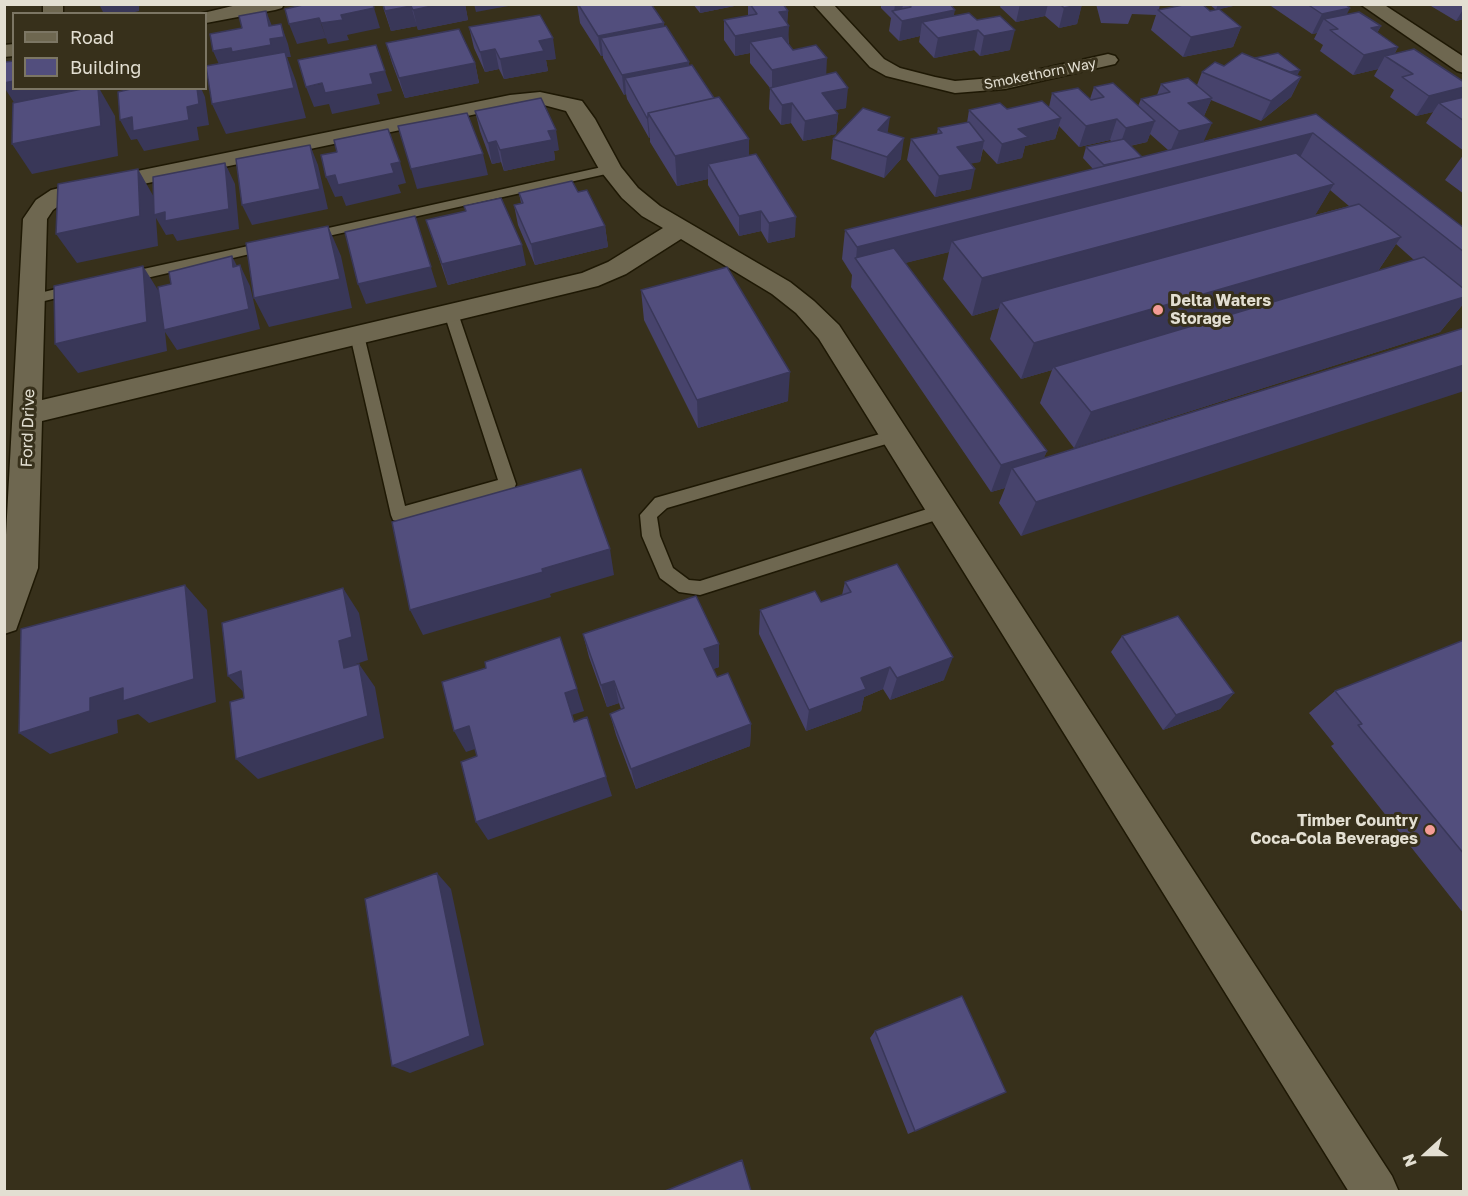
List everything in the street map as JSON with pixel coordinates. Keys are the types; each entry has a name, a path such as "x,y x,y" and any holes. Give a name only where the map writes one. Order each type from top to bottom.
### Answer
{"street":[{"path":"207,17 275,4"},
{"name":"Smokethorn Way","path":"822,4 877,63 893,72 933,83 955,87 1005,83 1108,60"},
{"path":"1369,4 1464,67"},
{"name":"Ford Drive","path":"4,620 22,568 34,233 35,219 44,205 59,195 510,101 540,98 574,106 584,118 611,170 630,193 651,211 781,288 805,307 829,332 1376,1191"},
{"path":"29,414 589,280 617,268 681,228"}],"lane":[{"path":"113,280 611,170"},
{"path":"32,299 90,286"},
{"path":"357,335 399,515 508,484 451,313"},
{"path":"894,436 662,503 648,515 651,536 666,573 685,586 700,588 943,511"}],"building":[{"path":"307,4 373,4 374,8 341,15 343,20 321,23 319,18 289,24 285,9"},
{"path":"383,4 441,4 413,10 411,6 385,11"},
{"path":"578,4 651,4 664,23 598,36"},
{"path":"750,4 783,4 788,11 779,12 789,26 735,36 724,20 757,14"},
{"path":"909,4 950,4 955,10 902,21 892,11 911,7"},
{"path":"1060,4 1082,4 1064,8"},
{"path":"1188,4 1202,4 1210,11 1219,9 1241,27 1191,37 1158,10"},
{"path":"1307,4 1345,4 1350,8 1322,14"},
{"path":"266,11 269,26 281,24 284,37 270,39 271,45 232,52 231,48 213,51 210,34 242,28 239,16"},
{"path":"1359,12 1381,26 1371,28 1398,47 1364,55 1330,30 1338,29 1324,19"},
{"path":"969,13 977,20 1000,16 1015,30 984,36 978,30 938,38 922,22"},
{"path":"540,15 553,38 539,41 544,51 500,59 495,49 480,52 469,27"},
{"path":"666,26 689,62 622,75 601,38"},
{"path":"459,29 475,63 399,78 386,43"},
{"path":"782,36 793,50 816,45 827,58 772,70 750,42"},
{"path":"376,45 385,71 370,74 373,84 325,93 322,83 306,87 298,60"},
{"path":"1414,49 1464,82 1464,87 1429,96 1402,77 1413,74 1385,56"},
{"path":"285,52 294,88 212,104 207,66"},
{"path":"1242,53 1301,77 1271,101 1202,72 1215,62 1224,66"},
{"path":"1278,53 1300,70 1290,72 1255,58"},
{"path":"12,61 12,81 4,83 5,62"},
{"path":"692,65 714,98 648,113 647,118 625,78"},
{"path":"836,72 848,88 822,93 838,114 805,121 792,103 782,105 770,88"},
{"path":"1188,78 1212,98 1188,103 1212,123 1179,131 1141,99 1170,92 1161,84"},
{"path":"1113,83 1155,121 1126,128 1117,119 1086,126 1052,93 1078,88 1091,100 1104,97 1094,87"},
{"path":"77,90 98,90 101,126 12,144 13,103"},
{"path":"197,90 199,104 187,107 189,120 133,131 132,117 120,120 118,92"},
{"path":"719,97 749,139 675,156 648,113"},
{"path":"1464,97 1464,121 1439,103"},
{"path":"541,98 556,130 548,131 552,140 500,150 496,141 488,143 475,111"},
{"path":"1042,101 1061,118 1018,129 1028,137 1002,144 969,110 1000,103 1007,109"},
{"path":"863,108 890,117 878,130 904,138 887,157 833,139"},
{"path":"467,113 483,154 411,169 398,126"},
{"path":"1316,114 1464,228 1464,252 1313,133 857,247 845,230"},
{"path":"969,122 984,141 957,147 975,169 939,176 911,139 942,133 938,128"},
{"path":"388,129 400,162 391,164 394,173 338,185 335,175 326,177 321,155 337,152 334,140"},
{"path":"1124,139 1142,157 1104,165 1086,147"},
{"path":"310,145 320,189 242,205 236,159"},
{"path":"1296,153 1334,184 982,278 952,241"},
{"path":"756,154 796,217 769,223 761,211 739,216 708,164"},
{"path":"225,163 229,209 165,221 165,212 154,215 153,177"},
{"path":"138,169 140,216 56,234 58,184"},
{"path":"572,181 578,192 587,190 605,226 531,244 514,205 523,203 519,193"},
{"path":"501,198 522,245 442,264 426,220 466,211 464,206"},
{"path":"1359,204 1401,237 1034,343 1001,302"},
{"path":"415,216 431,267 358,284 345,232"},
{"path":"328,226 340,279 254,298 246,243"},
{"path":"894,248 1047,451 1001,465 855,258"},
{"path":"232,256 233,267 240,265 249,309 164,330 158,287 171,284 169,272"},
{"path":"1424,257 1464,289 1464,297 1091,412 1054,367"},
{"path":"143,266 147,322 55,344 54,286"},
{"path":"727,267 790,372 697,400 641,290"},
{"path":"1464,328 1464,365 1036,502 1012,468"},
{"path":"581,469 610,549 542,569 543,572 410,610 392,522"},
{"path":"897,564 953,657 897,678 890,667 861,678 866,689 809,710 760,610 815,591 821,602 851,592 845,582"},
{"path":"185,585 194,679 123,701 123,688 90,698 90,711 19,733 21,629"},
{"path":"343,588 352,637 339,641 344,668 359,664 368,716 236,759 230,702 244,698 241,671 228,676 222,623"},
{"path":"696,596 719,644 704,649 717,677 728,673 751,724 631,769 610,714 624,708 614,681 601,685 583,634"},
{"path":"1178,616 1234,693 1176,715 1122,636"},
{"path":"560,637 577,689 565,693 574,722 587,717 606,777 476,822 461,762 477,756 469,726 454,731 442,682 486,668 485,662"},
{"name":"Timber Country Coca-Cola Beverages","path":"1464,640 1464,854 1358,725 1362,724 1335,691"},
{"path":"437,873 470,1036 392,1066 365,899"},
{"path":"962,996 1006,1092 915,1131 875,1031"},
{"path":"742,1160 751,1191 665,1191"}],"place":[{"name":"Delta Waters Storage","path":"1158,310"},
{"name":"Timber Country Coca-Cola Beverages","path":"1430,830"}]}
